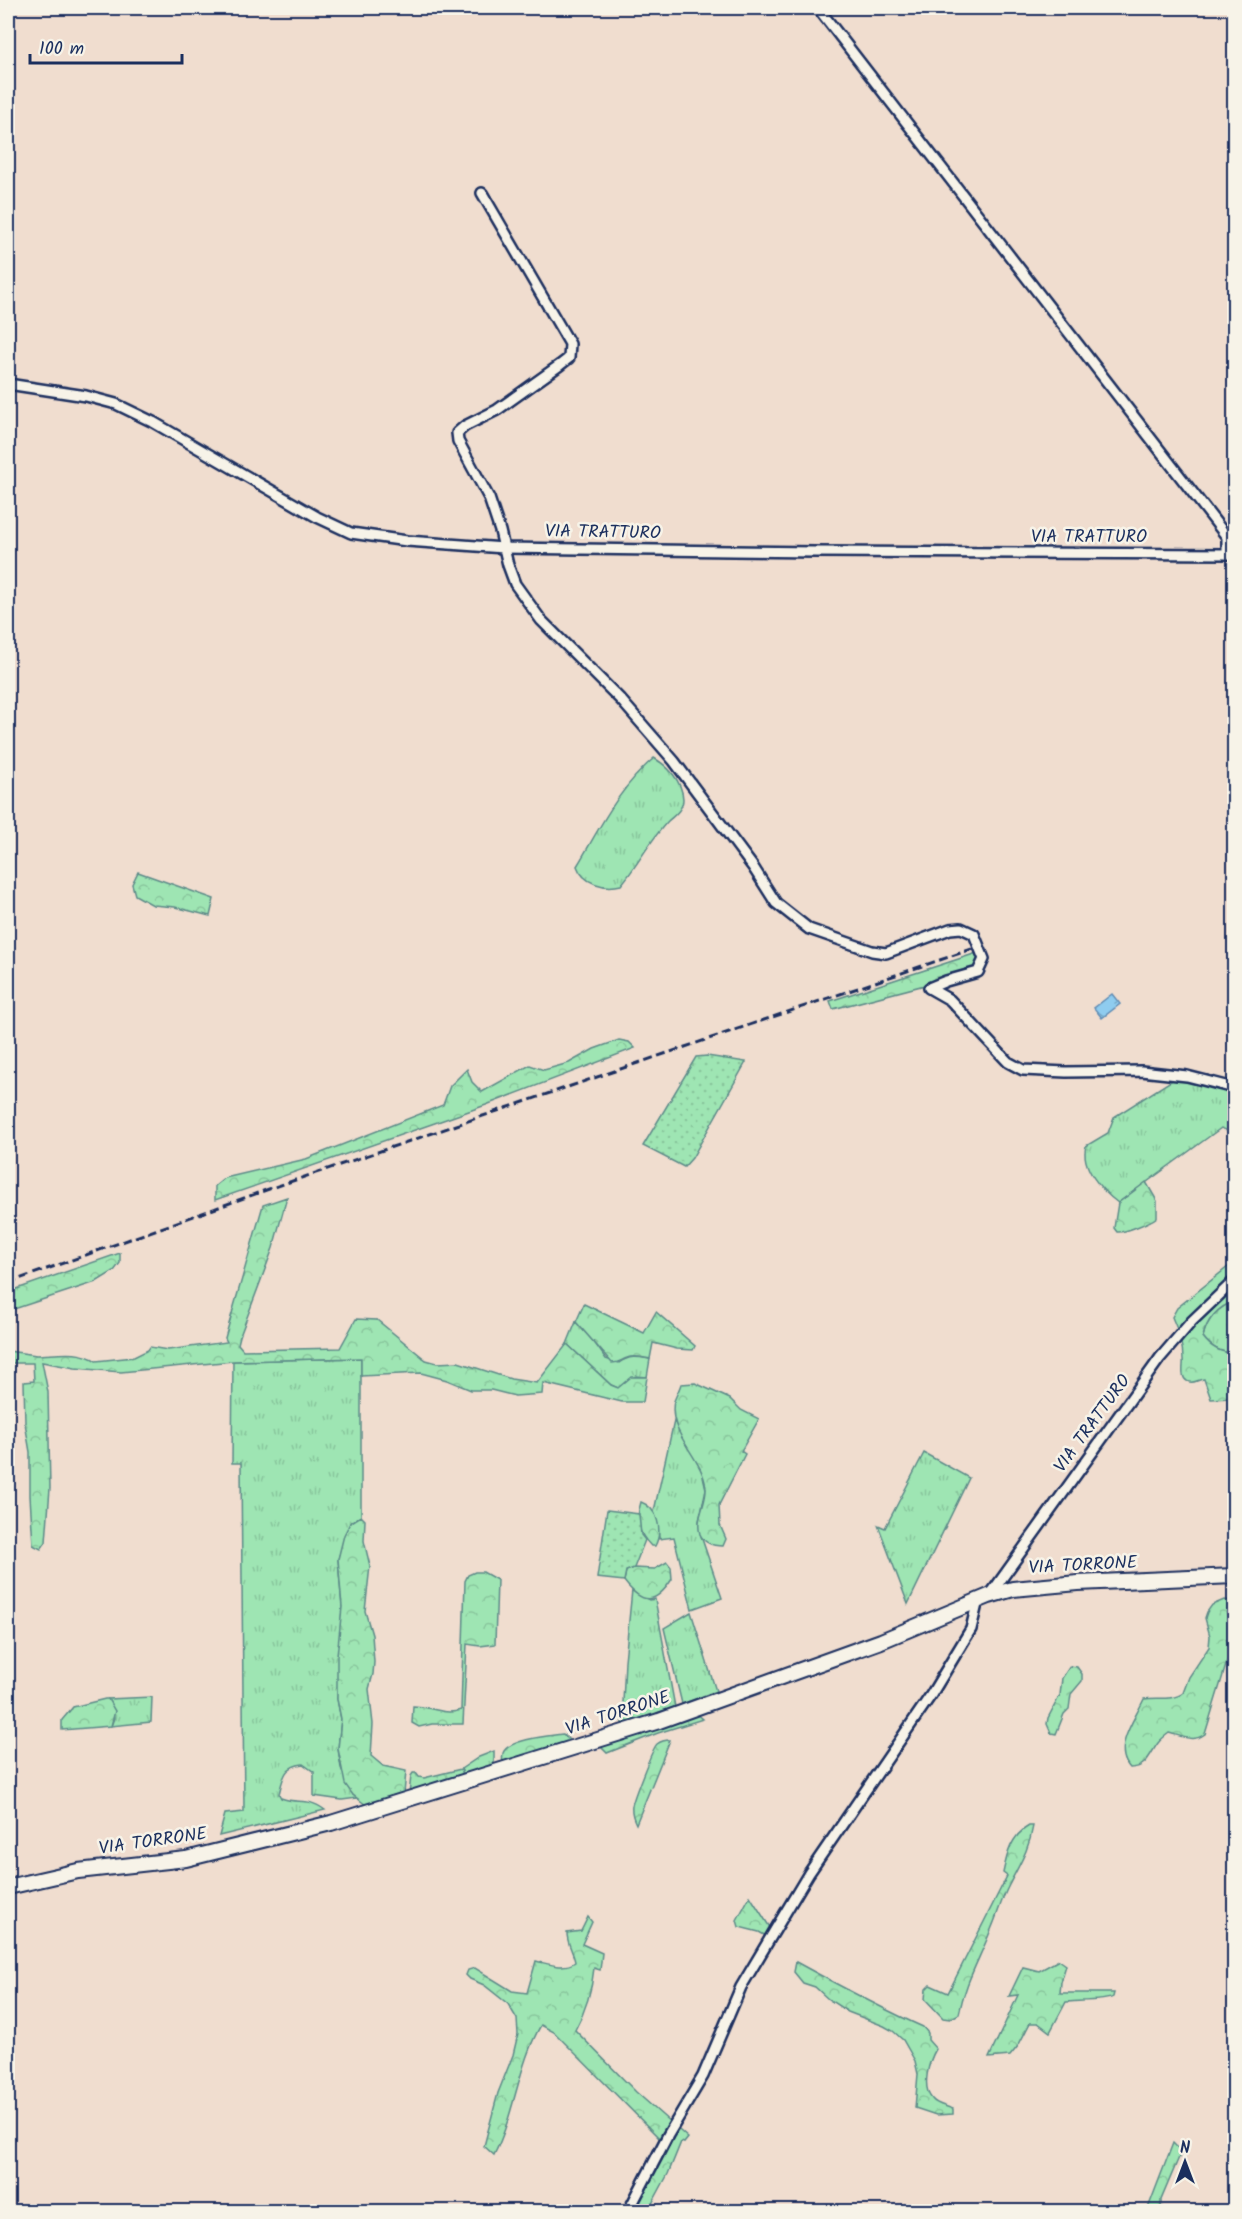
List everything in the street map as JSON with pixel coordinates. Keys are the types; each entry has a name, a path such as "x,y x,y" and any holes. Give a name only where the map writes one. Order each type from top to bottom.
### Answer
{"main road":[{"name":"VIA TORRONE","path":"8,1887 78,1871 186,1859 332,1823 659,1721 881,1641 984,1598 1033,1586 1234,1576"}],"street":[{"path":"818,8 1227,537 1231,554"},
{"path":"483,193 570,344 569,358 497,410 465,426 457,433 458,441 489,498 515,585 541,620 629,709 674,760 753,867 776,903 809,929 872,951 886,953 950,929 961,928 974,934 984,959 978,972 930,988 950,1000 1008,1062 1023,1070 1141,1071 1187,1076 1234,1088"},
{"name":"VIA TRATTURO","path":"8,384 86,396 116,404 153,422 317,517 351,532 407,541 504,548 1231,554"},
{"name":"VIA TRATTURO","path":"984,1598 1160,1358 1192,1321 1234,1281"},
{"path":"628,2211 668,2135 703,2076 741,1987 809,1873 931,1695 971,1629 984,1598"}],"green space":[{"path":"654,758 664,765 677,780 682,792 683,803 621,885 595,884 584,877 577,866 620,795"},
{"path":"138,872 214,899 210,916 175,907 153,905 135,895 132,884"},
{"path":"977,953 982,961 978,971 833,1009 830,1001"},
{"path":"619,1040 629,1042 635,1048 486,1105 215,1200 215,1186 225,1178 306,1159 443,1105 450,1086 467,1069 472,1082 482,1092 530,1065 544,1070 569,1063 594,1049"},
{"path":"707,1056 746,1062 692,1158 684,1167 643,1146 696,1057"},
{"path":"1177,1077 1234,1093 1234,1133 1221,1128 1118,1203 1105,1192 1089,1170 1085,1154 1086,1146 1108,1133 1114,1117"},
{"path":"1146,1182 1157,1201 1157,1217 1137,1227 1117,1232 1114,1228 1118,1203"},
{"path":"287,1197 273,1248 240,1336 238,1344 243,1350 340,1348 356,1319 377,1320 426,1360 437,1363 458,1362 511,1379 537,1383 567,1344 611,1385 618,1388 631,1377 647,1377 643,1402 622,1402 543,1383 542,1394 515,1396 491,1390 471,1390 421,1373 361,1376 361,1358 233,1361 121,1372 75,1368 42,1362 48,1392 50,1488 46,1542 41,1549 33,1545 30,1452 25,1423 24,1382 34,1381 33,1363 8,1363 8,1351 36,1355 75,1354 96,1361 134,1357 150,1347 168,1350 227,1342 225,1338 263,1205"},
{"path":"120,1253 120,1263 114,1271 96,1282 8,1311 8,1292"},
{"path":"1234,1262 1234,1275 1227,1281 1234,1288 1234,1302 1223,1307 1214,1315 1203,1337 1217,1349 1234,1353 1234,1369 1232,1370 1234,1391 1232,1398 1211,1399 1204,1379 1191,1382 1184,1377 1181,1343 1172,1317 1177,1308"},
{"path":"1234,1302 1234,1353 1217,1349 1203,1337 1214,1315 1223,1307"},
{"path":"584,1304 644,1333 656,1312 695,1346 693,1350 677,1349 653,1343 650,1359 633,1357 612,1363 576,1322"},
{"path":"576,1322 606,1359 619,1363 630,1358 650,1359 647,1377 636,1376 618,1388 611,1385 567,1344"},
{"path":"361,1358 361,1516 350,1523 338,1559 342,1607 337,1699 341,1719 338,1749 341,1768 353,1795 357,1798 342,1800 314,1796 314,1772 303,1764 297,1765 285,1774 279,1794 281,1798 313,1803 325,1810 219,1836 225,1814 244,1812 241,1463 232,1463 233,1361"},
{"path":"695,1383 730,1399 741,1410 759,1419 741,1451 745,1454 719,1505 720,1525 726,1539 723,1546 709,1544 700,1534 699,1523 706,1488 699,1466 680,1435 673,1413 674,1401 681,1384"},
{"path":"674,1421 701,1467 706,1489 699,1521 700,1533 722,1598 692,1609 674,1537 659,1539 654,1511"},
{"path":"924,1453 969,1478 908,1604 878,1525 885,1528"},
{"path":"641,1502 651,1509 659,1527 655,1546 651,1546 643,1536 639,1526 638,1515"},
{"path":"607,1510 639,1514 641,1535 645,1540 634,1568 626,1571 624,1581 597,1578"},
{"path":"361,1516 365,1520 364,1541 370,1566 365,1611 372,1635 374,1662 369,1689 373,1724 371,1756 383,1766 406,1771 404,1794 366,1805 353,1795 345,1784 338,1749 341,1719 337,1699 337,1656 342,1607 338,1559 344,1535 350,1523"},
{"path":"667,1562 671,1567 672,1579 655,1597 649,1599 637,1595 624,1581 626,1571 634,1568 655,1569"},
{"path":"483,1572 497,1580 495,1644 480,1646 467,1644 463,1724 432,1724 419,1727 412,1723 413,1706 449,1712 461,1710 465,1581 468,1575"},
{"path":"632,1590 649,1600 655,1599 675,1707 622,1724 625,1661"},
{"path":"1224,1600 1234,1601 1234,1639 1205,1734 1192,1738 1169,1733 1159,1742 1144,1763 1130,1768 1123,1752 1124,1743 1144,1699 1169,1698 1183,1693 1189,1677 1209,1647 1210,1636 1205,1618 1207,1612 1212,1605"},
{"path":"691,1612 716,1691 682,1704 664,1628"},
{"path":"1070,1666 1077,1667 1082,1674 1082,1681 1071,1694 1069,1709 1064,1714 1056,1734 1051,1733 1047,1724 1048,1718 1060,1695 1062,1678"},
{"path":"152,1697 151,1722 111,1726 114,1718 108,1699"},
{"path":"108,1699 115,1711 111,1726 62,1730 62,1720 73,1707"},
{"path":"696,1713 703,1719 658,1733 607,1753 598,1744"},
{"path":"563,1734 570,1741 568,1746 503,1765 502,1756 508,1747 531,1739"},
{"path":"670,1740 636,1824 632,1815 632,1806 643,1774 657,1744"},
{"path":"494,1751 494,1769 464,1777 461,1769 479,1757"},
{"path":"461,1769 464,1777 409,1794 413,1773 424,1778"},
{"path":"1029,1826 1033,1826 1027,1849 1006,1891 969,1982 959,2014 950,2019 943,2018 925,1999 926,1989 930,1985 948,1993 1007,1876 1003,1873 1011,1846 1018,1835"},
{"path":"750,1896 771,1929 766,1936 739,1927 737,1920"},
{"path":"588,1917 592,1922 582,1944 602,1953 600,1970 594,1968 588,2000 575,2030 636,2092 688,2138 684,2143 681,2142 668,2174 648,2211 630,2211 662,2141 554,2032 541,2025 527,2056 507,2123 494,2155 484,2146 498,2093 513,2055 518,2034 517,2019 508,2004 484,1985 466,1975 468,1970 475,1968 512,1991 527,1993 536,1961 561,1966 575,1962 567,1933 581,1931"},
{"path":"1059,1960 1066,1965 1060,1993 1114,1993 1113,1997 1066,2002 1050,2032 1038,2023 1030,2023 1010,2056 989,2058 1018,1995 1009,1996 1023,1967 1039,1971"},
{"path":"796,1962 923,2027 928,2033 928,2040 936,2049 927,2074 929,2094 936,2103 953,2109 953,2114 936,2115 915,2108 918,2074 915,2061 903,2040 884,2026 848,2012 815,1987 803,1983 794,1972"},
{"path":"1173,2143 1179,2149 1180,2155 1161,2200 1161,2206 1168,2211 1147,2211"}],"water":[{"path":"1112,994 1120,1004 1102,1018 1094,1008"}],"railway":[{"path":"8,1283 269,1189 972,949"}]}
